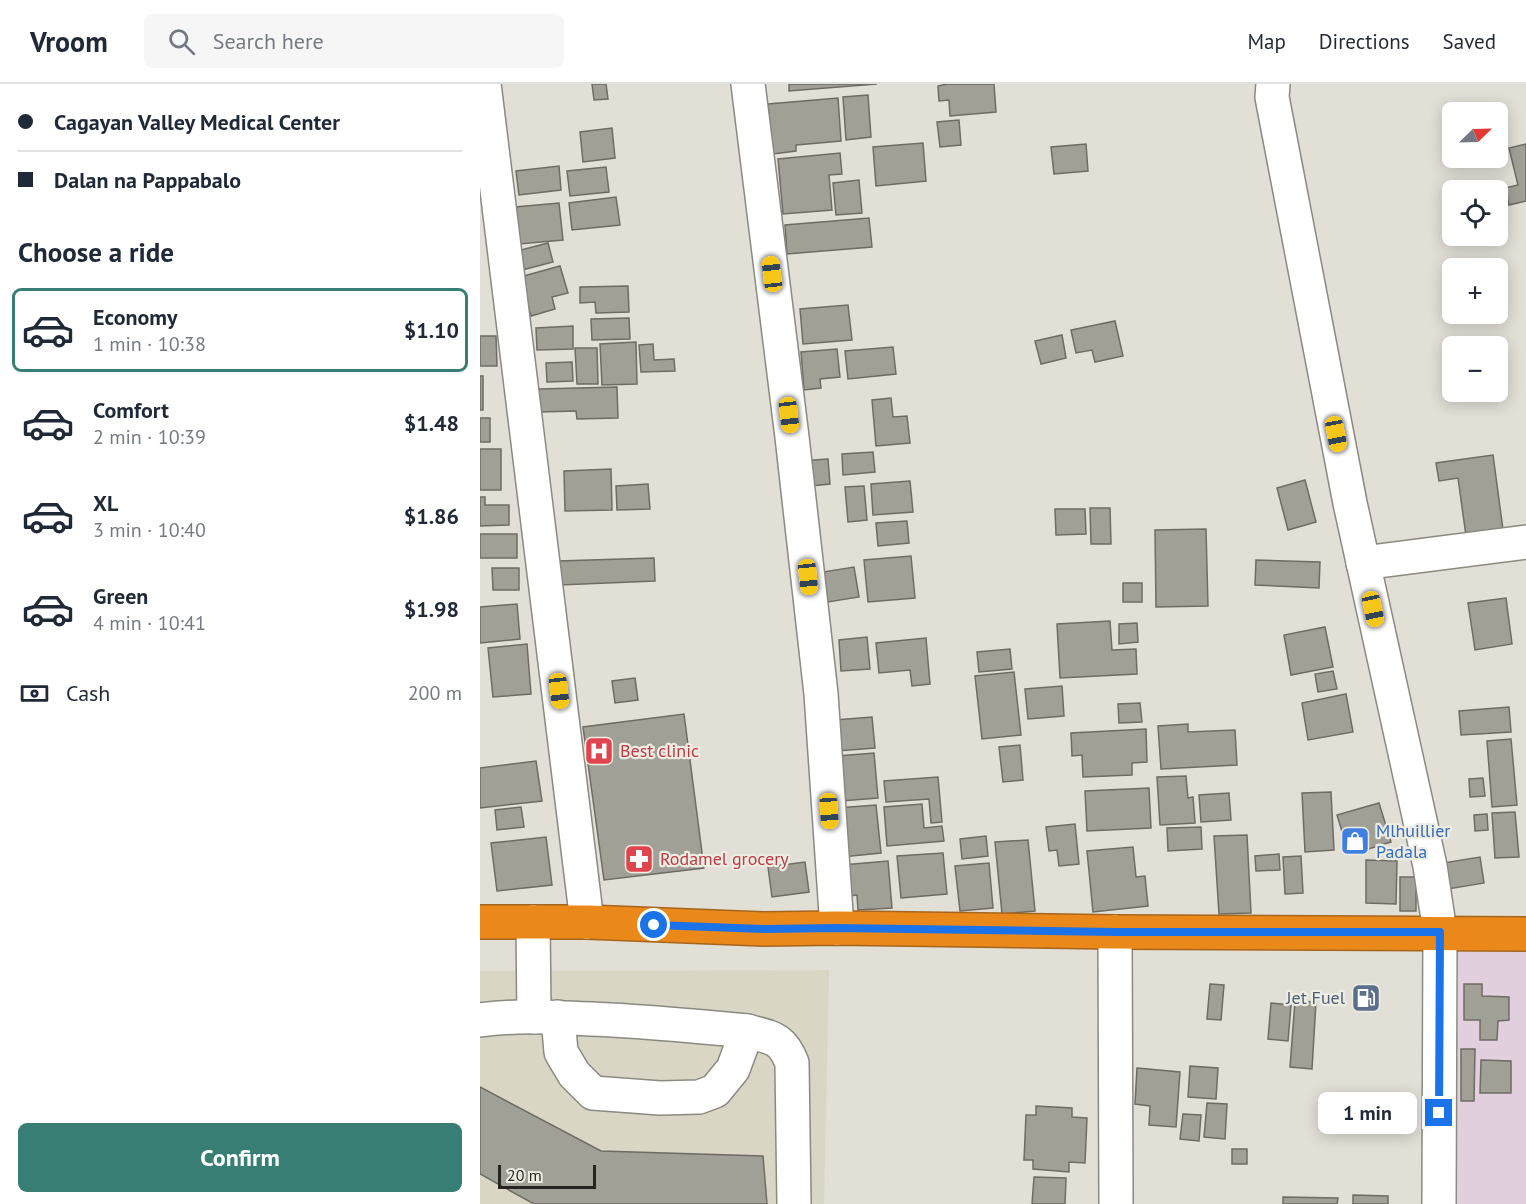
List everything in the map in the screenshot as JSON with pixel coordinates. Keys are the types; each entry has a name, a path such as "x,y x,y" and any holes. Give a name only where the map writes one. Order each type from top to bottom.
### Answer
{"highway":[{"path":"480,922 587,922 764,929 1526,934"}],"street":[{"path":"484,84 587,922"},
{"path":"748,84 821,694 837,928"},
{"path":"1273,84 1272,97 1283,160 1350,503 1430,866 1440,932 1439,1204"},
{"path":"1363,563 1526,542"},
{"path":"533,922 546,1017 561,1052 574,1074 593,1093 660,1098 699,1097 715,1091 733,1069 747,1031"},
{"path":"1115,932 1116,1204"},
{"path":"480,1020 546,1017 654,1022 747,1031 777,1040 787,1050 792,1063 794,1204"}],"shaded area":[{"path":"1440,932 1526,934 1526,1204 1433,1204"},
{"path":"829,970 824,1204 480,1204 480,971"}],"building":[{"path":"592,84 606,84 608,99 594,100"},
{"path":"789,84 877,84 789,91"},
{"path":"994,84 996,112 950,116 949,100 939,101 938,86"},
{"path":"868,95 871,137 846,140 843,97"},
{"path":"838,98 841,141 796,145 796,151 773,154 768,104"},
{"path":"959,120 961,145 940,147 937,122"},
{"path":"612,128 615,158 583,162 580,132"},
{"path":"923,143 926,181 876,186 873,147"},
{"path":"1086,144 1088,171 1054,174 1051,147"},
{"path":"1526,144 1526,201 1509,205 1508,187 1518,185 1509,148"},
{"path":"840,153 842,174 829,175 832,210 783,214 778,159"},
{"path":"559,166 561,190 519,195 516,171"},
{"path":"606,167 609,192 570,196 567,171"},
{"path":"859,180 862,213 836,215 833,183"},
{"path":"616,197 620,225 572,230 569,203"},
{"path":"559,203 563,240 519,244 515,207"},
{"path":"869,218 872,247 787,254 785,225"},
{"path":"548,243 553,262 522,270 517,251"},
{"path":"560,266 568,293 552,297 555,309 531,316 520,277"},
{"path":"628,286 629,312 596,313 595,302 580,303 580,287"},
{"path":"848,305 852,340 803,344 800,309"},
{"path":"629,318 630,339 592,340 591,319"},
{"path":"1115,321 1123,356 1095,362 1092,350 1076,353 1071,330"},
{"path":"573,326 573,349 537,350 536,328"},
{"path":"1062,335 1066,358 1041,364 1035,341"},
{"path":"480,336 496,336 497,366 480,366"},
{"path":"636,342 637,384 602,385 600,344"},
{"path":"653,344 654,360 674,359 675,371 641,372 639,345"},
{"path":"893,347 896,374 848,379 845,351"},
{"path":"575,348 597,348 598,384 577,384"},
{"path":"837,349 840,377 820,379 821,388 804,390 801,352"},
{"path":"572,362 573,381 547,382 546,363"},
{"path":"480,376 483,376 483,410 480,410"},
{"path":"617,387 618,418 577,419 576,411 539,412 539,389"},
{"path":"891,398 893,417 907,416 910,443 876,446 872,400"},
{"path":"480,418 490,418 490,442 480,442"},
{"path":"480,449 501,449 501,490 480,490"},
{"path":"873,452 875,472 843,475 842,454"},
{"path":"1493,455 1504,537 1467,543 1458,478 1439,481 1436,463"},
{"path":"828,459 830,484 801,487 799,461"},
{"path":"611,469 612,510 565,511 564,471"},
{"path":"1305,480 1316,522 1288,530 1277,488"},
{"path":"910,481 913,512 873,515 871,484"},
{"path":"648,484 650,509 617,510 616,486"},
{"path":"864,486 867,520 848,522 845,487"},
{"path":"480,497 485,497 485,505 509,505 509,525 480,526"},
{"path":"1090,508 1110,508 1111,544 1091,544"},
{"path":"1055,509 1085,509 1086,534 1056,535"},
{"path":"907,521 909,543 878,546 876,523"},
{"path":"1206,529 1208,606 1156,607 1155,530"},
{"path":"480,534 517,534 517,558 480,558"},
{"path":"911,556 915,598 868,602 864,560"},
{"path":"654,558 655,581 559,585 558,561"},
{"path":"1256,560 1320,562 1319,588 1255,585"},
{"path":"854,567 859,597 828,602 823,572"},
{"path":"492,568 519,568 519,590 493,590"},
{"path":"1123,583 1142,583 1142,602 1123,602"},
{"path":"1506,598 1512,644 1475,650 1468,603"},
{"path":"517,604 520,639 480,643 480,607"},
{"path":"1110,621 1112,650 1136,649 1137,674 1060,678 1057,624"},
{"path":"1137,623 1138,642 1119,644 1119,624"},
{"path":"1325,627 1333,667 1291,675 1284,635"},
{"path":"867,637 870,669 841,671 839,640"},
{"path":"926,638 930,684 912,686 910,670 879,673 876,643"},
{"path":"527,644 531,694 493,697 488,648"},
{"path":"1010,649 1012,669 979,672 977,652"},
{"path":"1333,671 1337,689 1318,692 1315,674"},
{"path":"1014,672 1021,735 982,739 975,676"},
{"path":"635,678 638,700 615,703 612,681"},
{"path":"1062,686 1064,716 1028,719 1025,689"},
{"path":"1346,694 1353,732 1308,740 1302,703"},
{"path":"1140,703 1142,722 1119,723 1118,704"},
{"path":"1509,707 1511,732 1461,735 1459,711"},
{"path":"684,714 704,868 604,880 583,727"},
{"path":"872,717 875,748 837,751 835,720"},
{"path":"1188,724 1188,732 1235,730 1237,765 1161,769 1158,726"},
{"path":"1146,729 1147,762 1132,763 1132,775 1083,777 1082,755 1072,756 1071,733"},
{"path":"1511,739 1517,805 1492,807 1487,741"},
{"path":"1020,745 1023,780 1003,782 999,747"},
{"path":"874,753 878,798 841,801 837,756"},
{"path":"536,761 542,801 480,808 480,768"},
{"path":"1186,776 1188,798 1193,797 1195,823 1160,825 1157,777"},
{"path":"938,777 942,822 931,823 929,799 886,802 884,781"},
{"path":"1483,778 1485,796 1470,797 1469,779"},
{"path":"1149,788 1151,828 1087,831 1085,791"},
{"path":"1331,792 1334,850 1305,852 1302,793"},
{"path":"1229,793 1231,820 1201,822 1199,795"},
{"path":"1379,803 1391,842 1365,850 1360,834 1344,838 1337,815"},
{"path":"922,804 924,828 942,826 944,841 887,846 884,807"},
{"path":"876,805 881,853 842,857 837,808"},
{"path":"521,807 524,827 497,830 495,810"},
{"path":"1515,812 1519,857 1495,858 1492,813"},
{"path":"1487,814 1488,830 1475,831 1474,815"},
{"path":"1075,824 1079,864 1059,866 1057,850 1049,851 1046,827"},
{"path":"1201,827 1202,849 1168,851 1167,828"},
{"path":"1247,835 1251,913 1219,914 1214,836"},
{"path":"986,836 988,856 962,859 960,839"},
{"path":"546,837 552,885 497,891 491,843"},
{"path":"1028,840 1035,911 1002,914 995,842"},
{"path":"1133,847 1136,877 1145,876 1148,906 1093,912 1087,851"},
{"path":"943,853 947,894 901,898 897,856"},
{"path":"1279,854 1280,870 1256,871 1255,856"},
{"path":"1301,856 1303,893 1285,894 1283,857"},
{"path":"1480,857 1484,883 1448,889 1443,863"},
{"path":"1366,860 1397,861 1396,904 1366,903"},
{"path":"888,861 892,908 858,910 857,895 844,897 842,865"},
{"path":"805,862 809,892 772,897 768,867"},
{"path":"989,863 993,908 960,911 955,866"},
{"path":"1400,877 1416,877 1416,911 1400,911"},
{"path":"1210,984 1224,985 1221,1020 1207,1019"},
{"path":"1464,984 1482,984 1482,996 1509,997 1509,1020 1498,1021 1497,1040 1480,1040 1480,1020 1464,1020"},
{"path":"1295,1001 1316,1002 1312,1069 1290,1067"},
{"path":"1271,1003 1291,1005 1288,1041 1268,1039"},
{"path":"1461,1049 1475,1049 1474,1101 1461,1101"},
{"path":"1481,1060 1511,1061 1511,1093 1480,1093"},
{"path":"1190,1066 1218,1068 1216,1099 1188,1097"},
{"path":"1137,1068 1180,1072 1176,1127 1149,1125 1150,1106 1135,1104"},
{"path":"480,1087 601,1151 763,1156 767,1204 534,1204 480,1174"},
{"path":"1207,1103 1227,1104 1225,1139 1204,1137"},
{"path":"1036,1106 1072,1108 1072,1117 1087,1118 1085,1163 1069,1162 1069,1172 1033,1169 1033,1160 1024,1160 1026,1115 1036,1115"},
{"path":"1183,1114 1201,1115 1199,1141 1180,1139"},
{"path":"1232,1149 1247,1149 1247,1164 1232,1164"},
{"path":"1034,1177 1066,1178 1065,1204 1032,1204"},
{"path":"1353,1195 1388,1196 1388,1204 1353,1204"},
{"path":"1283,1197 1338,1198 1337,1204 1283,1204"}],"place":[{"name":"Best clinic","path":"599,751"},
{"name":"Mlhuillier Padala","path":"1355,841"},
{"name":"Rodamel grocery","path":"639,859"},
{"name":"Jet Fuel","path":"1366,998"}],"route":[{"path":"654,925 764,929 1440,932 1439,1113"}]}
